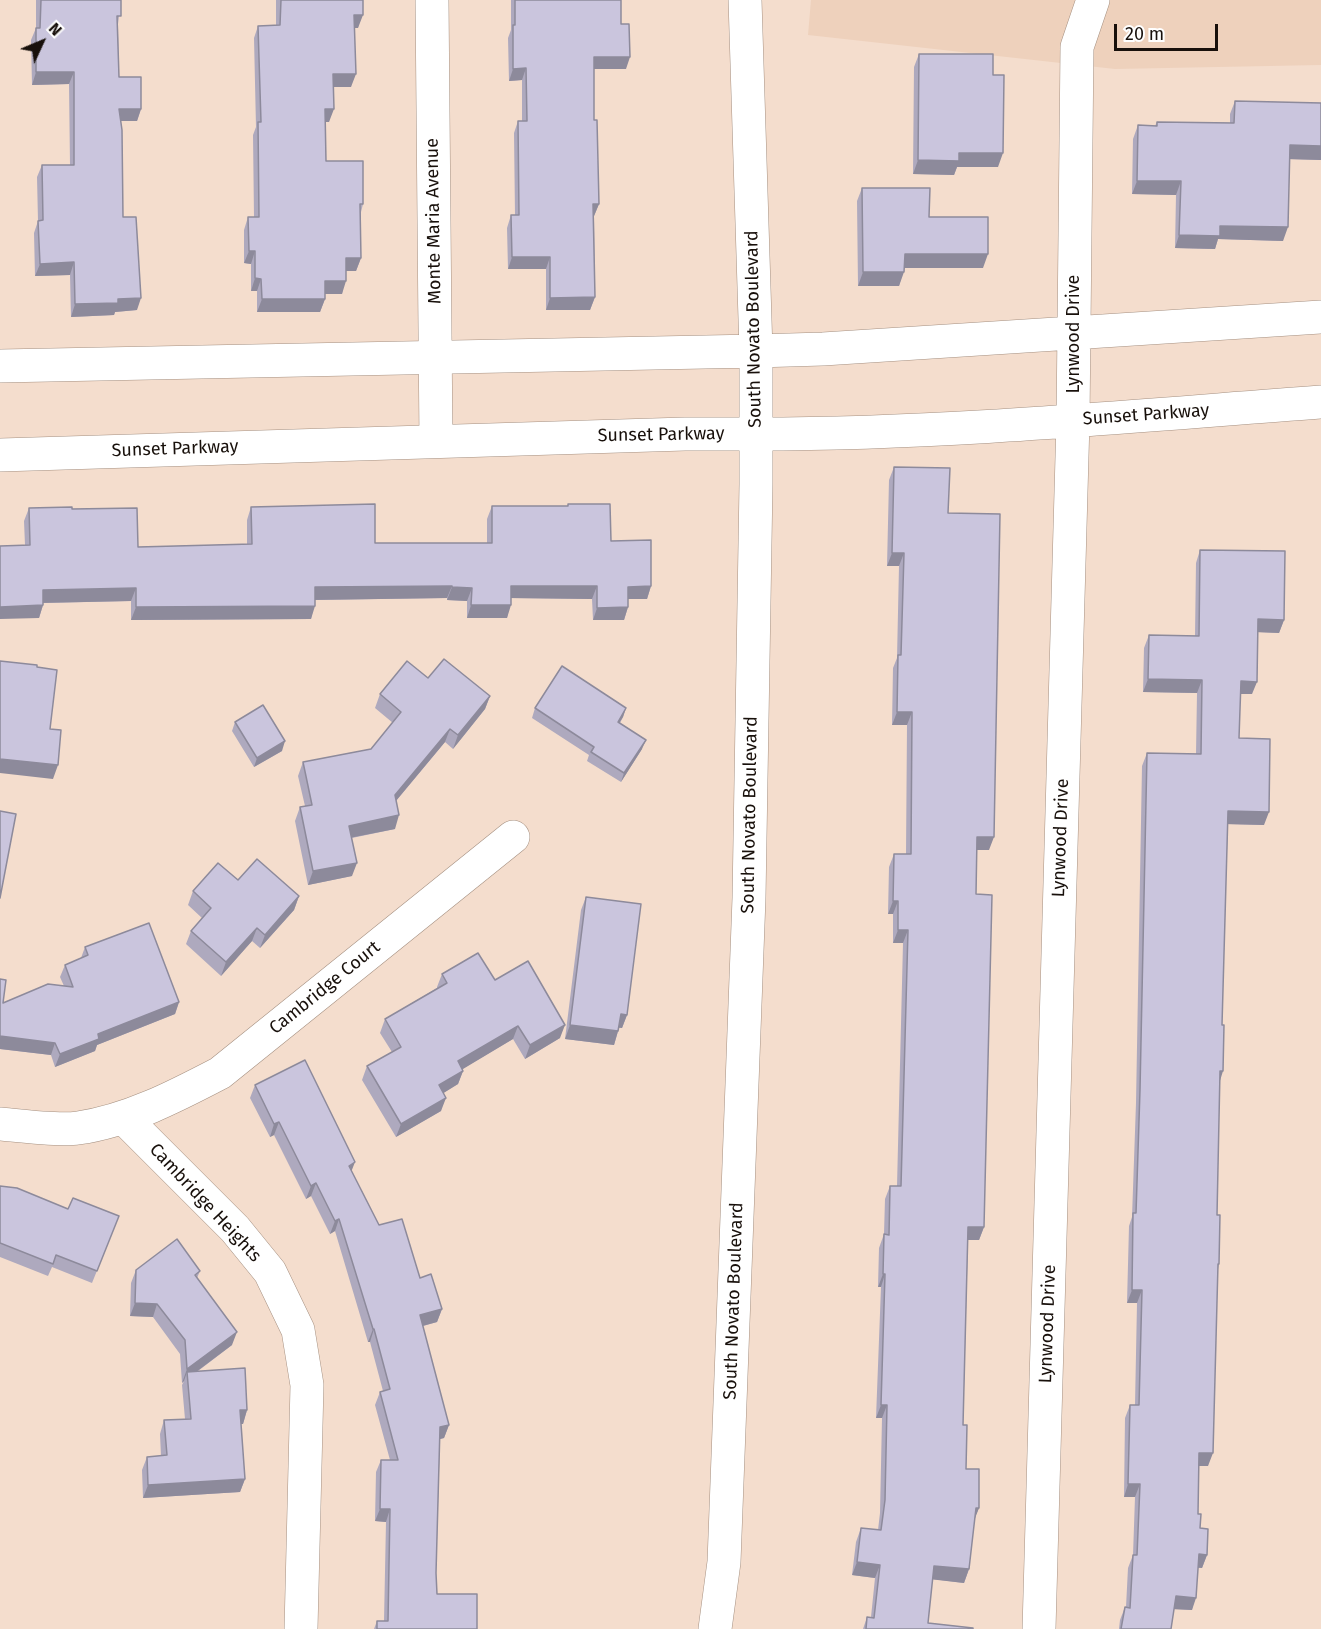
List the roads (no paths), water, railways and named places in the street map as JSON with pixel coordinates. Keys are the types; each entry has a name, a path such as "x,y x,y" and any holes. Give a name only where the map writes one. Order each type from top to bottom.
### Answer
{"street":[{"name":"Monte Maria Avenue","path":"432,0 436,441"},
{"name":"South Novato Boulevard","path":"716,1629 724,1562 749,898 757,434 745,0"},
{"name":"Lynwood Drive","path":"1039,1629 1073,421 1077,47 1094,0"},
{"path":"0,366 756,351 1073,334 1321,317"},
{"name":"Sunset Parkway","path":"0,455 686,434 828,434 1073,421 1321,402"},
{"name":"Cambridge Court","path":"123,1117 188,1090 220,1073 513,837"},
{"path":"0,1124 77,1129 123,1117"},
{"name":"Cambridge Heights","path":"123,1117 235,1229 270,1272 298,1330 307,1385 301,1629"}]}
